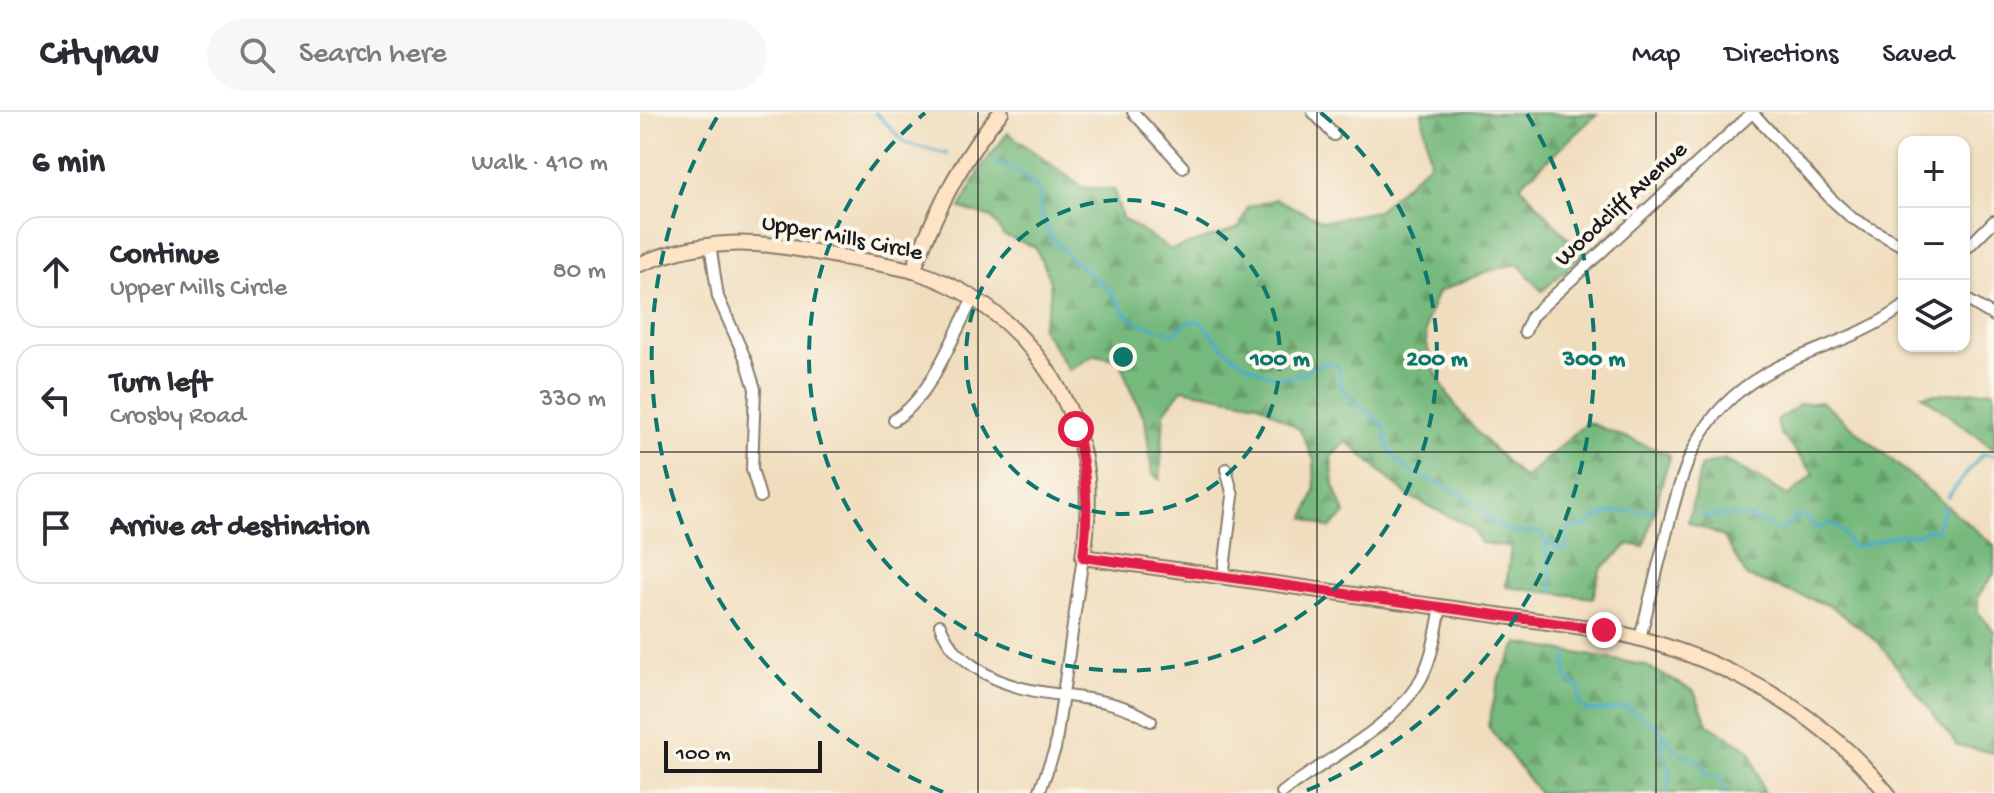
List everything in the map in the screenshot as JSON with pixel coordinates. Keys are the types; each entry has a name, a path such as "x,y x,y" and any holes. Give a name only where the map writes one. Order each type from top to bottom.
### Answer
{"street":[{"path":"913,271 955,179 973,148 1001,112"},
{"path":"1133,112 1183,167"},
{"path":"1313,112 1334,135"},
{"path":"1752,112 1852,218 1898,244"},
{"name":"Woodcliff Avenue","path":"1525,332 1532,316 1752,112"},
{"path":"1970,245 1994,221"},
{"path":"710,244 718,297 746,360 755,389 752,469 760,497"},
{"name":"Upper Mills Circle","path":"640,264 687,248 710,244 774,244 913,271 973,299 1014,329 1033,350 1068,406 1086,477 1088,504 1055,749 1039,793"},
{"path":"894,420 921,396 973,299"},
{"path":"1970,302 1994,316"},
{"path":"1640,638 1679,483 1689,456 1715,414 1754,380 1779,366 1860,334 1898,310"},
{"path":"1223,577 1233,496 1226,469"},
{"path":"1083,557 1604,630 1640,638 1732,671 1789,704 1850,754 1887,793"},
{"path":"1282,793 1296,789 1376,727 1405,700 1418,684 1427,665 1441,607"},
{"path":"940,625 952,648 994,679 1013,687 1124,706 1151,721"}],"green space":[{"path":"1422,112 1597,114 1520,185 1583,255 1542,291 1518,264 1485,272 1438,292 1426,327 1428,349 1446,391 1476,430 1524,479 1587,422 1670,455 1644,547 1629,544 1600,570 1593,598 1506,587 1511,547 1481,543 1471,527 1408,496 1346,441 1331,457 1334,485 1345,514 1330,528 1305,518 1315,490 1314,460 1300,430 1258,403 1182,389 1164,412 1160,480 1152,473 1145,419 1120,360 1095,355 1069,370 1041,327 1049,303 1050,287 1035,247 1003,235 992,218 960,208 982,166 1008,133 1082,187 1114,190 1122,218 1171,250 1239,228 1248,207 1276,199 1323,221 1377,211 1430,162"},
{"path":"1994,390 1994,449 1922,395"},
{"path":"1822,402 1994,545 1994,574 1978,596 1978,612 1994,631 1994,753 1957,745 1878,642 1831,606 1747,577 1724,537 1688,522 1701,466 1724,459 1789,496 1814,474 1780,433 1777,421 1800,404"},
{"path":"1518,643 1644,665 1694,691 1708,724 1750,750 1764,793 1539,793 1488,726 1499,678"}],"waterway":[{"path":"875,112 905,143 947,154"},
{"path":"994,162 1020,173 1039,189 1044,223 1051,236 1072,259 1110,291 1132,319 1174,333 1187,322 1197,320 1235,357 1275,376 1297,376 1327,363 1338,366 1342,388 1384,425 1390,451 1404,466 1462,494 1503,529 1517,533 1539,532 1544,537 1554,593"},
{"path":"1948,497 1982,454 1994,455"},
{"path":"1701,515 1745,517 1780,532 1798,515 1804,515 1818,528 1832,523 1841,530 1851,546 1857,547 1898,535 1918,535 1927,529 1936,531 1945,505"},
{"path":"1546,543 1563,550 1567,547 1568,529 1588,525 1594,519 1612,512 1652,510"},
{"path":"1566,657 1566,678 1580,688 1579,699 1586,710 1627,707 1663,734 1660,744 1670,771 1667,793"},
{"path":"1663,734 1675,750 1702,763 1706,774 1722,779 1723,793"}],"route":[{"path":"1076,429 1088,504 1083,557 1604,630"}]}
